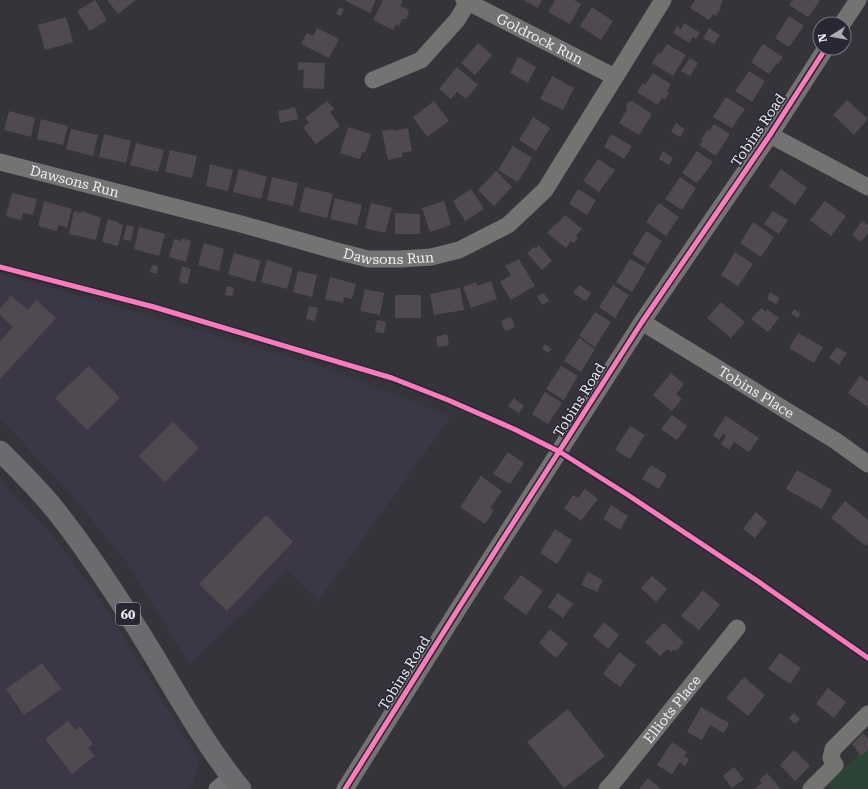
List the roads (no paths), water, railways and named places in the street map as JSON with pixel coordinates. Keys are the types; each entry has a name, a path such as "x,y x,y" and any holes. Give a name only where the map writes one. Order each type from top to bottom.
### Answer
{"main road":[{"name":"60","path":"0,450 59,515 103,575 145,642 230,785"}],"street":[{"name":"Dawsons Run","path":"0,162 233,222 368,259 401,260 431,257 459,250 508,225 545,190 663,0"},
{"path":"847,16 858,0"},
{"name":"Goldrock Run","path":"466,1 616,77"},
{"path":"373,80 421,60 457,20 466,1"},
{"name":"Tobins Road","path":"345,789 642,322 770,135 821,56"},
{"path":"770,135 868,187"},
{"name":"Tobins Place","path":"642,322 836,441 868,464"},
{"name":"Elliots Place","path":"607,789 737,628"},
{"path":"811,789 835,765 831,758 833,749 868,714"}]}
